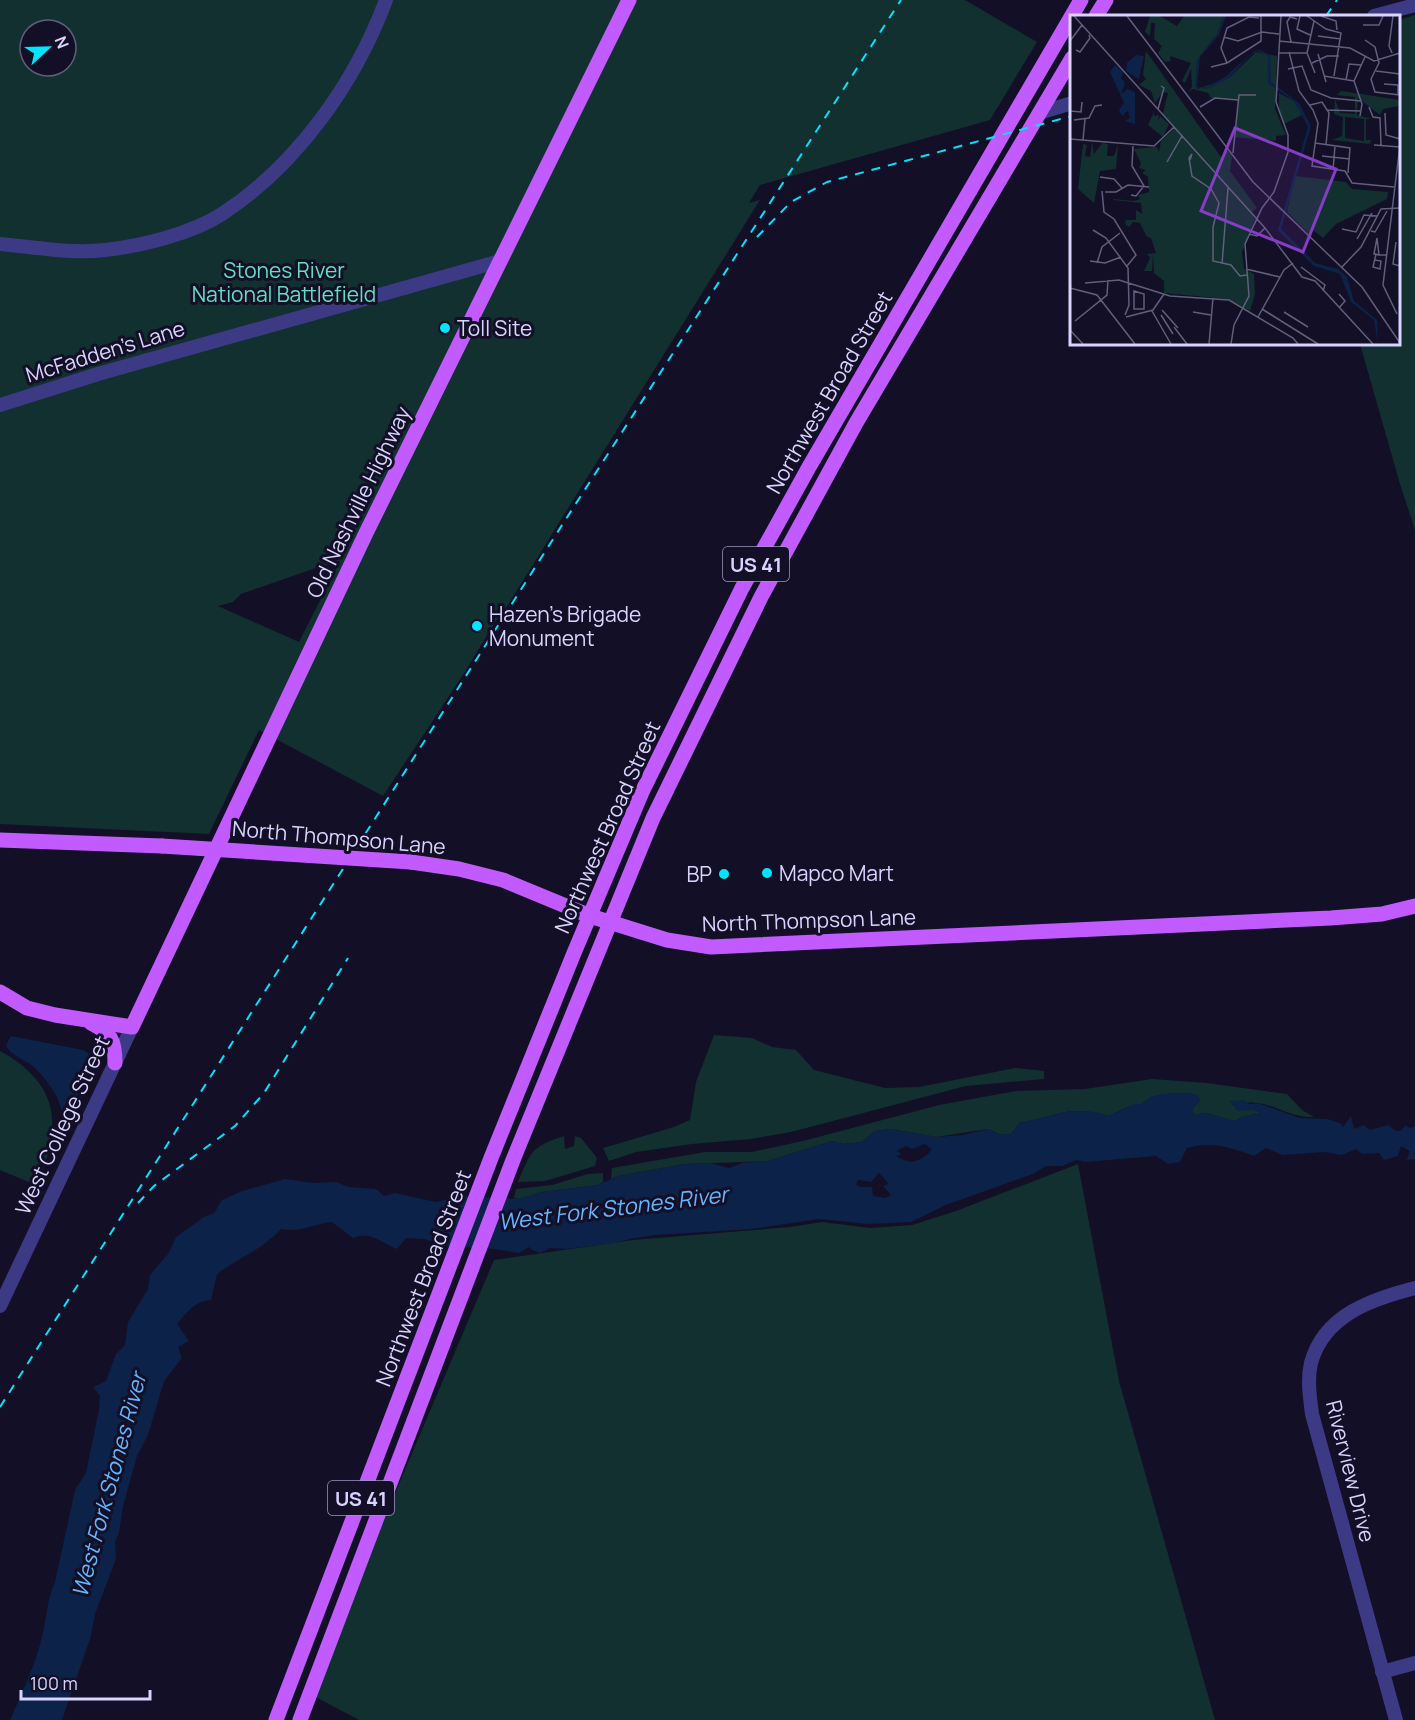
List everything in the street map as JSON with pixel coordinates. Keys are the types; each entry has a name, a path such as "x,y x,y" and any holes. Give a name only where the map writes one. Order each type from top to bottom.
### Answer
{"main road":[{"name":"Old Nashville Highway","path":"132,1027 366,533 629,0"},
{"name":"Northwest Broad Street","path":"1072,15 1081,0"},
{"path":"1097,15 1106,0"},
{"name":"Northwest Broad Street","path":"276,1720 491,1158 642,792 742,588 809,467 1070,19"},
{"name":"Northwest Broad Street","path":"300,1720 513,1160 653,818 761,597 885,374 1070,60"},
{"path":"1020,103 1039,113"},
{"path":"952,220 970,230"},
{"path":"869,364 885,374"},
{"path":"809,467 827,477"},
{"path":"742,588 761,597"},
{"path":"703,667 723,676"},
{"name":"North Thompson Lane","path":"0,840 162,846 411,862 459,869 503,880 590,916 668,940 688,945 721,947 1331,918 1382,914 1415,906"},
{"path":"0,992 27,1008 132,1027"},
{"path":"82,1019 102,1029 112,1040 115,1047 115,1063"},
{"path":"332,1574 352,1582"},
{"path":"289,1687 309,1694"}],"street":[{"path":"0,244 75,251 104,250 134,245 195,228 222,214 264,183 318,123 365,46 386,0"},
{"path":"1378,15 1415,5"},
{"path":"1039,113 1070,103"},
{"name":"McFadden's Lane","path":"0,405 99,374 500,261"},
{"name":"West College Street","path":"0,1305 132,1027"},
{"name":"Riverview Drive","path":"1396,1720 1312,1414 1309,1389 1311,1364 1327,1331 1342,1315 1391,1294 1415,1288"},
{"path":"1382,1672 1415,1663"}],"green space":[{"name":"Stones River National Battlefield","path":"0,0 965,0 1037,42 990,120 760,185 749,203 760,200 501,616 383,796 259,730 209,834 0,824","holes":["340,561 299,642 218,606 233,602 241,594 316,568 323,569"]},
{"path":"1415,15 1415,530 1360,345 1400,345 1400,20"},
{"path":"714,1035 752,1038 772,1047 796,1050 814,1070 885,1088 919,1087 1015,1068 1044,1071 1044,1079 966,1086 791,1132 751,1139 636,1152 609,1161 603,1148 690,1120 696,1082"},
{"path":"0,1051 20,1064 35,1078 45,1093 51,1109 50,1144 36,1185 0,1170"},
{"path":"1152,1079 1207,1083 1287,1094 1302,1110 1314,1117 1298,1116 1258,1103 1230,1101 1262,1113 1242,1117 1235,1121 1205,1113 1194,1115 1192,1109 1200,1101 1190,1093 1165,1094 1151,1097 1142,1104 1133,1105 1108,1116 1094,1112 1070,1111 1020,1123 1011,1134 1001,1135 988,1129 936,1137 890,1129 875,1131 862,1142 843,1144 832,1141 768,1161 685,1164 611,1179 612,1168 705,1152 751,1152 803,1141 939,1105 1016,1091 1085,1089"},
{"path":"564,1136 565,1149 574,1146 575,1136 581,1138 597,1158 595,1166 545,1181 518,1182 526,1163 538,1147"},
{"path":"1078,1164 1119,1381 1215,1720 359,1720 310,1694 494,1260 633,1240 790,1227 822,1222 870,1228 912,1225 956,1211"},
{"path":"603,1173 603,1182 598,1185 514,1198 516,1189 552,1185 588,1174"}],"water":[{"path":"11,1036 83,1050 92,1057 97,1068 74,1113 65,1117 56,1095 44,1077 8,1049 6,1045"},
{"name":"West Fork Stones River","path":"1165,1094 1198,1095 1200,1101 1192,1109 1194,1115 1205,1113 1235,1121 1261,1113 1255,1110 1238,1111 1229,1101 1244,1100 1250,1104 1258,1103 1300,1118 1327,1119 1340,1123 1343,1127 1351,1116 1354,1129 1364,1125 1370,1130 1389,1125 1394,1130 1400,1131 1406,1125 1410,1128 1415,1126 1415,1159 1407,1160 1410,1151 1401,1146 1398,1156 1384,1160 1379,1153 1362,1154 1356,1149 1342,1155 1324,1152 1283,1155 1266,1148 1254,1156 1229,1148 1204,1145 1187,1148 1180,1162 1168,1164 1156,1156 1085,1162 1077,1160 1062,1166 1046,1166 1033,1174 946,1205 911,1222 868,1224 819,1219 752,1229 655,1235 567,1249 550,1248 540,1253 529,1247 519,1253 445,1246 424,1239 406,1238 397,1249 371,1237 353,1238 332,1222 300,1229 281,1229 266,1243 217,1274 211,1300 196,1305 177,1324 189,1341 178,1347 182,1358 164,1381 148,1435 137,1456 115,1542 116,1559 95,1614 90,1639 62,1720 10,1720 37,1654 75,1490 86,1473 99,1409 100,1396 93,1387 106,1381 116,1354 125,1345 128,1322 148,1289 150,1275 168,1254 176,1237 204,1217 214,1213 222,1200 242,1191 285,1179 313,1183 336,1182 349,1187 376,1189 384,1196 395,1193 436,1202 461,1196 519,1199 542,1192 598,1185 618,1176 685,1164 710,1163 729,1168 742,1163 768,1161 832,1141 843,1144 862,1142 875,1131 890,1129 936,1137 962,1135 988,1129 1001,1135 1011,1134 1020,1123 1070,1111 1094,1112 1108,1116 1133,1105 1142,1104 1151,1097","holes":["925,1144 932,1150 919,1160 911,1162 896,1156 902,1154 897,1151 906,1146 912,1149","879,1173 889,1184 883,1186 891,1195 885,1198 873,1196 872,1187 856,1185 858,1180 871,1182"]}],"railway":[{"path":"0,1407 564,522 901,0"},
{"path":"1327,15 1337,0"},
{"path":"757,237 791,202 827,182 1070,117"},
{"path":"138,1203 154,1186 235,1126 264,1093 348,958"}],"place":[{"name":"Toll Site","path":"445,328"},
{"name":"Hazen's Brigade Monument","path":"477,626"},
{"name":"Mapco Mart","path":"767,873"},
{"name":"BP","path":"724,874"}]}
